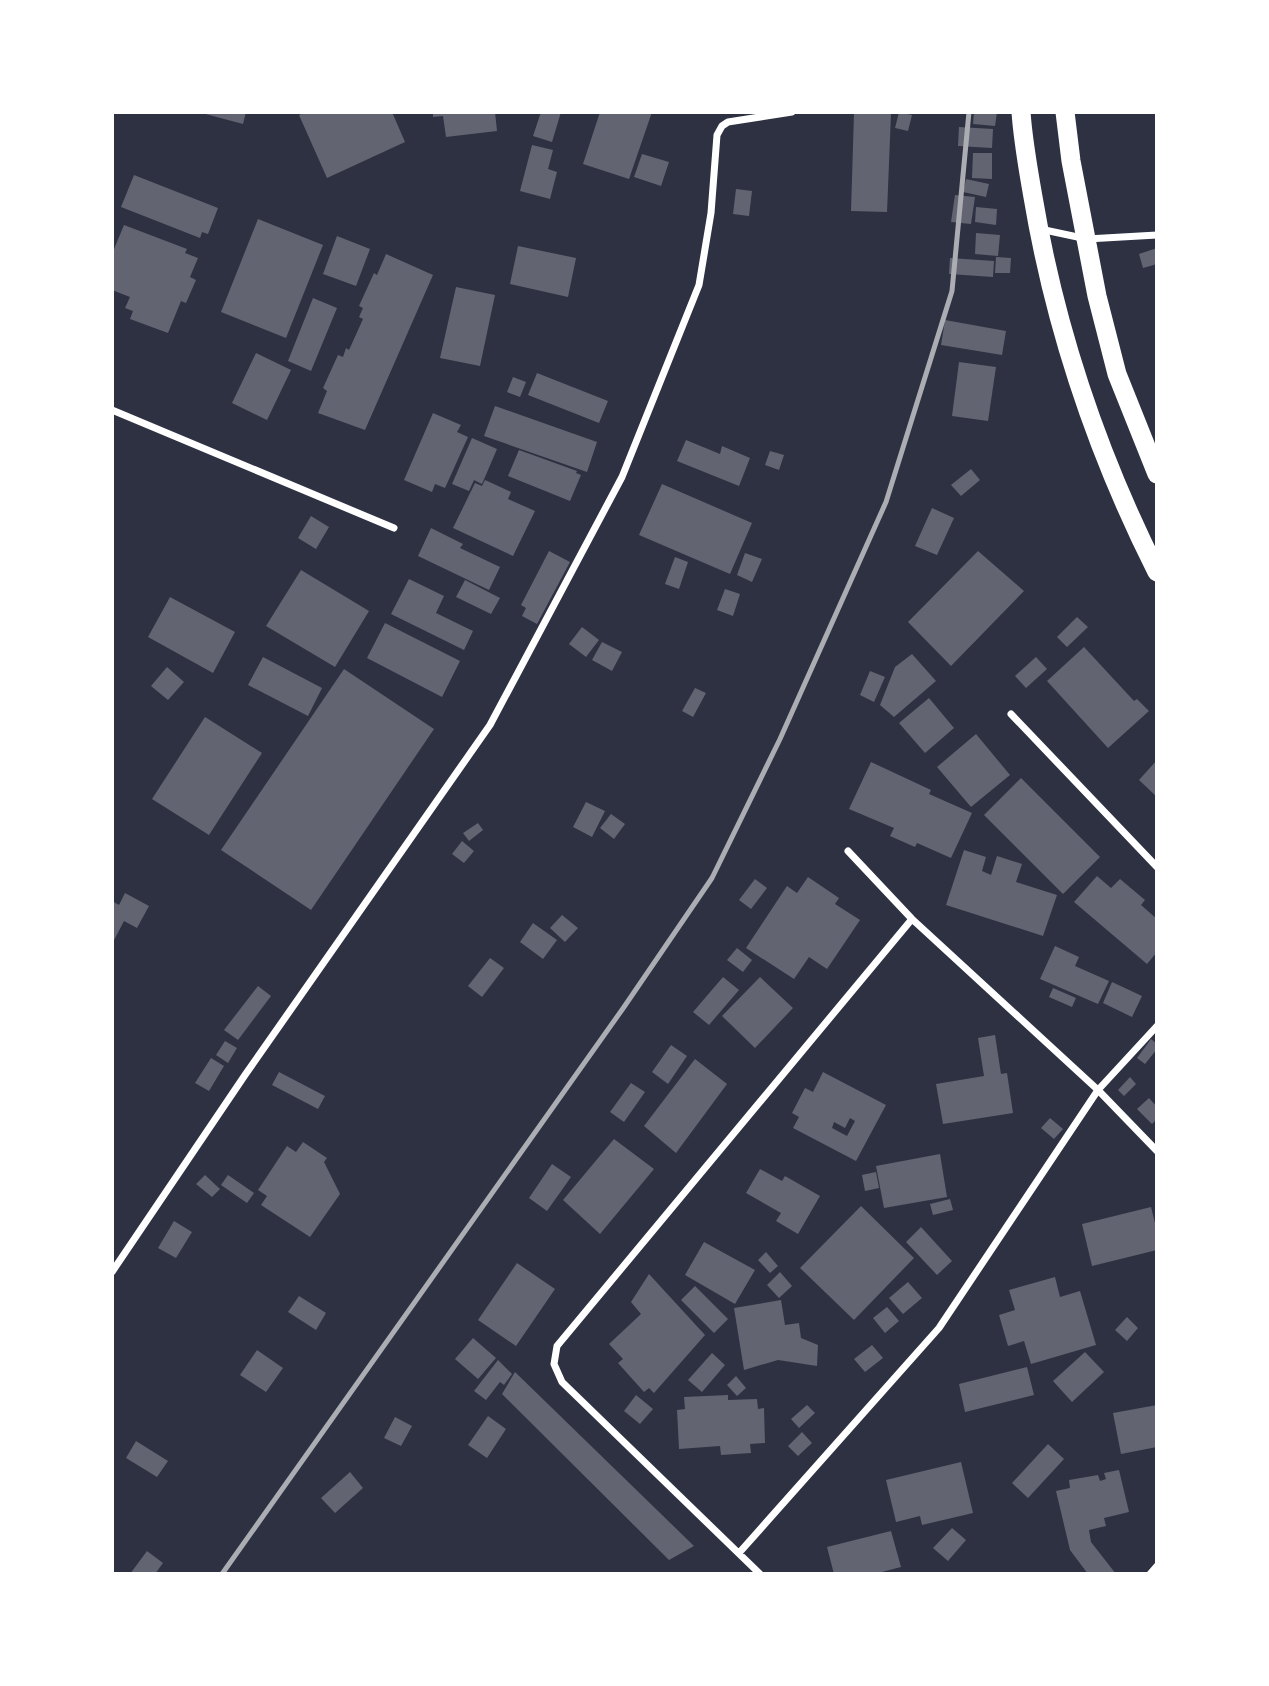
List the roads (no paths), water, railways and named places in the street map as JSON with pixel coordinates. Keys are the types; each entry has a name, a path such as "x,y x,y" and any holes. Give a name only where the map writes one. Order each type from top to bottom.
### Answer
{"highway":[{"path":"1021,112 1038,229 1058,320 1092,424 1130,519 1157,572"},
{"path":"1065,112 1071,161 1097,296 1117,374 1157,474"}],"street":[{"path":"112,1272 245,1075 490,725 622,477 699,285 711,213 717,135 722,126 728,122 792,112"},
{"path":"1038,229 1087,239 1157,235"},
{"path":"112,410 394,528"},
{"path":"1011,714 1157,867"},
{"path":"848,851 912,919 1098,1090 1157,1151"},
{"path":"760,1574 562,1382 554,1364 556,1346 912,919"},
{"path":"739,1553 939,1328 1098,1090 1157,1026"},
{"path":"1150,1574 1157,1566"}],"railway":[{"path":"222,1574 624,1007 712,878 780,739 886,502 952,291 969,112"}]}
